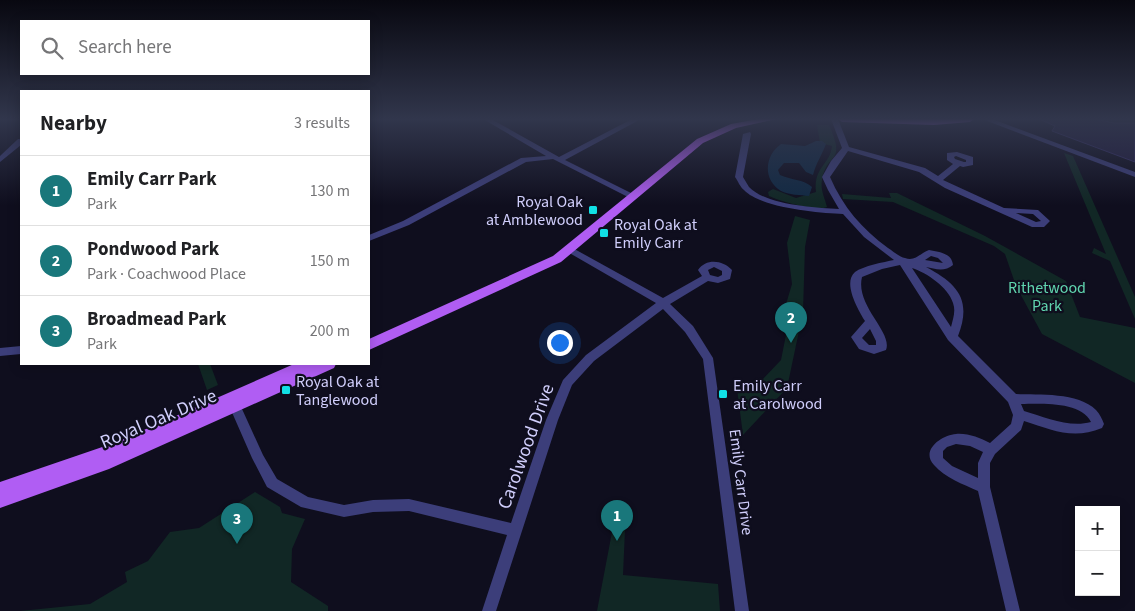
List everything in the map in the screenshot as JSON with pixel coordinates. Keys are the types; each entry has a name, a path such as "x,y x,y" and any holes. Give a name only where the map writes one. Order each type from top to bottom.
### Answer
{"main road":[{"path":"370,345 557,259 692,148"},
{"path":"370,336 546,257 569,249"},
{"name":"Royal Oak Drive","path":"0,500 103,464 306,365"},
{"name":"Royal Oak Drive","path":"0,489 118,448 326,365"}],"street":[{"path":"0,160 14,148"},
{"path":"524,160 531,148"},
{"path":"537,148 633,196"},
{"path":"370,238 406,223 524,160 557,158 579,148"},
{"path":"744,148 739,177 747,190 758,196 810,210 844,212"},
{"path":"952,337 957,324 958,301 938,279 918,267 903,262 869,236 844,212 833,197 826,177 834,163 846,148 910,166 1005,210 1029,211 1040,215 1046,221 1035,225"},
{"path":"1061,148 1135,175"},
{"path":"938,180 958,164"},
{"name":"Emily Carr Drive","path":"569,249 662,303 689,328 708,358 742,611"},
{"path":"903,262 952,337 1013,399 1020,415 1017,426 991,450 984,463 984,487 1013,611"},
{"path":"870,322 854,289 854,282 858,274 870,269 903,262 917,262"},
{"name":"Carolwood Drive","path":"489,611 515,530 567,383 590,358 662,303 707,277"},
{"path":"0,352 20,350"},
{"path":"1013,399 1069,402 1088,409 1096,417 1098,424 1090,429 1069,428 1020,415"},
{"path":"233,402 272,483 306,502 344,511 373,506 409,505 515,530"},
{"path":"984,487 948,470 938,460 937,449 944,442 961,439 979,443 991,450"}],"green space":[{"path":"832,148 836,148 834,157 824,171 822,180 822,191 827,207 807,207 769,196 768,192 773,189 796,198 816,192 819,171"},
{"name":"Rithetwood Park","path":"1064,153 1073,156 1135,297 1135,319 1110,261 1092,253 1094,248 1106,254"},
{"name":"Rithetwood Park","path":"889,193 897,193 985,236 1066,281 1080,317 1135,328 1135,383 1042,334 1016,286 1005,254 994,246 893,202 843,199 842,194 891,198"},
{"path":"795,216 810,220 805,247 803,312 787,388 743,435 736,381 761,381 781,360 788,325 781,321 792,284 787,243"},
{"path":"198,365 210,365 218,385 207,390"},
{"path":"255,492 280,507 282,513 305,519 292,549 291,582 328,606 328,611 20,611 90,604 127,582 125,572 148,561 170,532 199,528"},
{"path":"617,506 626,507 623,575 718,584 720,611 597,611"}],"water":[{"path":"824,148 813,175 806,172 799,163 784,163 778,170 780,175 784,177 809,184 812,187 809,196 781,191 771,181 768,168 771,155 775,149"}],"building":[{"path":"1096,148 1135,148 1135,162"}],"place":[{"name":"Royal Oak at Amblewood","path":"593,210"},
{"name":"Royal Oak at Emily Carr","path":"604,233"},
{"name":"Pondwood Park","path":"791,343"},
{"name":"Royal Oak at Tanglewood","path":"286,390"},
{"name":"Emily Carr at Carolwood","path":"723,394"},
{"name":"Emily Carr Park","path":"617,541"},
{"name":"Broadmead Park","path":"237,544"}]}
